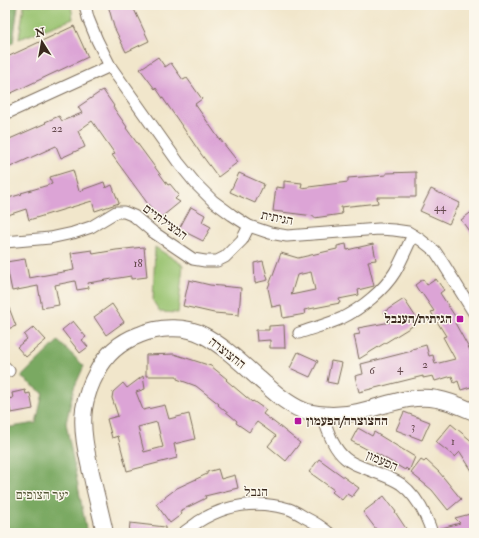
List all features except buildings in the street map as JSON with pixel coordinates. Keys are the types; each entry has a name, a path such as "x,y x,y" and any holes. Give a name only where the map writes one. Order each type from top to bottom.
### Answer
{"street":[{"name":"הגיתית","path":"85,5 91,26 110,66 178,162 196,184 220,206 249,226 270,233 287,236 380,229 408,232 421,240 434,251 474,313"},
{"path":"5,114 110,66"},
{"name":"המצילתיים","path":"5,242 50,238 90,227 116,212 124,212 134,216 153,232 193,259 205,261 217,260 225,257 242,240 249,226"},
{"path":"298,333 341,318 371,298 395,272 413,236"},
{"name":"החצוצרה","path":"105,533 87,456 83,422 84,408 90,385 100,366 110,353 122,343 134,336 149,331 180,328 202,334 229,352 291,405 322,415 357,412 391,402 422,398 438,399 460,405 474,412"},
{"name":"הפעמון","path":"322,415 335,447 344,457 354,464 390,478 401,484 421,506 427,517 432,533"},
{"name":"הנבל","path":"184,533 204,518 220,510 244,505 259,504 290,510 312,521 329,533"}],"green space":[{"path":"5,5 18,5 13,43 5,46"},
{"path":"24,5 71,5 73,19 19,39"},
{"path":"155,247 183,265 178,313 160,312 153,301"},
{"name":"יער הצופים","path":"58,341 84,366 74,388 66,423 87,533 5,533 5,428 36,423 43,393 21,377"}],"place":[{"name":"הגיתית/הענבל","path":"460,319"},
{"name":"החצוצרה/הפעמון","path":"298,421"}]}
